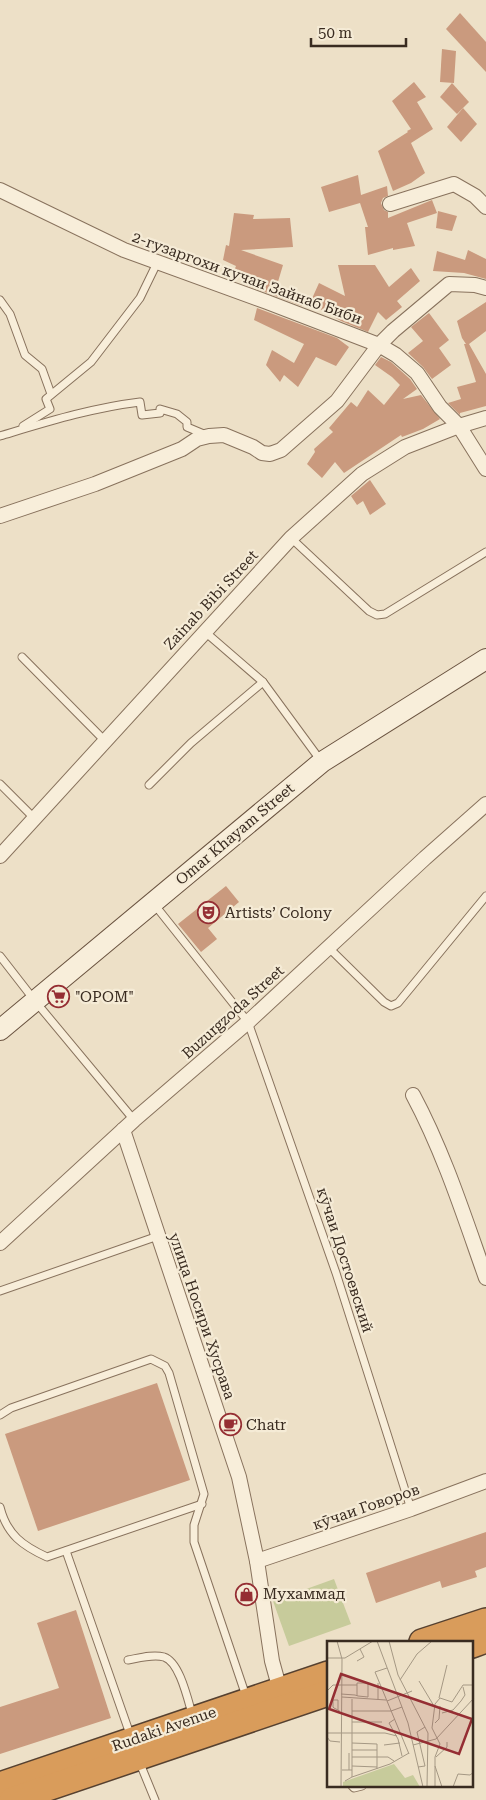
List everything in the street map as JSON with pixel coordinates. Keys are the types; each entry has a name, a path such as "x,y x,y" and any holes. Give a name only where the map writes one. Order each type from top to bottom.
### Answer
{"highway":[{"path":"425,1641 486,1621"},
{"path":"474,1644 486,1640"},
{"name":"Rudaki Avenue","path":"0,1785 135,1749 250,1710 280,1690 327,1674"},
{"name":"Rudaki Avenue","path":"12,1800 135,1749 194,1720 327,1693"}],"main road":[{"name":"Omar Khayam Street","path":"0,1030 322,762 486,659"}],"street":[{"path":"390,204 454,184 475,196 486,207"},
{"name":"2-гузаргохи кучаи Зайнаб Биби","path":"0,190 124,250 379,345 396,355 417,372 440,407 460,426 486,469"},
{"path":"0,516 95,484 182,450 197,439 209,436 224,435 253,447 262,453 270,454 281,450 337,401 379,345 393,331 449,284 475,285 486,288"},
{"name":"Zainab Bibi Street","path":"0,856 290,538 362,474 405,447 486,418"},
{"name":"Buzurgzoda Street","path":"0,1243 134,1120 248,1022 486,804"},
{"path":"413,1095 438,1146 486,1278"},
{"name":"улица Носири Хусрава","path":"123,1130 239,1477 257,1561 272,1661 280,1690"},
{"name":"кӯчаи Говоров","path":"257,1561 411,1509 486,1481"}],"lane":[{"path":"14,431 50,409 46,399 50,394 91,362 140,298 157,263"},
{"path":"0,300 10,314 25,355 42,369 50,394"},
{"path":"0,436 106,406 140,402 142,415 160,413 160,409 177,414 186,422 187,427 209,436"},
{"path":"290,538 369,611 377,615 385,614 486,552"},
{"path":"204,631 263,682 322,762"},
{"path":"22,657 104,740"},
{"path":"149,785 192,743 263,682"},
{"path":"0,784 34,818"},
{"path":"328,947 384,1002 391,1006 398,1003 486,896"},
{"name":"кӯчаи Достоевский","path":"153,903 248,1022 336,1273 411,1509"},
{"path":"0,956 134,1120"},
{"path":"0,1291 158,1236"},
{"path":"0,1415 11,1408 151,1359 166,1366 204,1494 194,1525 194,1542 250,1710"},
{"path":"0,1507 14,1535 26,1547 47,1557 202,1504"},
{"path":"66,1550 135,1749 155,1800"},
{"path":"128,1660 161,1656 172,1662 177,1670 194,1720"}],"green space":[{"path":"334,1579 351,1624 289,1646 273,1601"}],"building":[{"path":"460,13 486,42 486,72 446,29"},
{"path":"442,49 456,51 454,83 440,82"},
{"path":"414,82 426,97 417,102 433,129 411,143 425,173 411,183 393,191 378,151 411,129 392,101"},
{"path":"452,83 469,102 457,114 440,97"},
{"path":"463,108 477,124 461,142 447,127"},
{"path":"358,175 361,195 387,186 388,196 383,198 381,203 384,210 388,212 388,218 432,200 437,213 407,223 415,246 393,250 393,248 368,255 365,227 368,227 360,203 329,212 321,187"},
{"path":"438,211 457,216 452,231 436,228"},
{"path":"234,213 254,215 253,219 290,218 293,247 241,250 283,265 277,285 308,297 302,306 241,283 242,276 234,271 236,266 223,260 226,245 229,246"},
{"path":"468,250 486,259 486,279 464,273 433,271 437,251 465,260"},
{"path":"338,265 375,265 389,287 411,268 420,281 397,301 402,307 386,320 378,312 368,332 341,321 310,303 319,283 345,296"},
{"path":"486,302 486,331 469,344 486,374 486,406 460,413 460,415 448,403 461,399 457,387 476,382 464,344 466,344 462,338 457,321"},
{"path":"257,308 337,338 349,347 336,366 316,357 298,387 284,375 280,382 266,365 272,350 294,363 304,344 254,320"},
{"path":"429,313 449,340 439,348 451,365 432,379 423,367 408,353 423,341 411,327"},
{"path":"381,357 391,362 410,379 417,389 403,399 421,395 440,419 423,429 402,437 401,435 344,473 335,462 322,478 307,464 315,452 314,449 333,432 329,428 351,402 357,407 368,390 384,405 400,385 375,365"},
{"path":"370,480 386,504 370,515 363,501 357,505 351,496"},
{"name":"Artists’ Colony","path":"226,886 239,902 208,928 217,939 201,952 178,924"},
{"path":"157,1383 190,1480 38,1531 5,1434"},
{"path":"486,1532 486,1567 475,1571 477,1577 442,1588 440,1581 376,1603 366,1573"},
{"path":"76,1610 111,1718 0,1754 0,1707 59,1688 37,1623"}],"place":[{"name":"Artists’ Colony","path":"209,913"},
{"name":"\"OPOM\"","path":"59,997"},
{"name":"Chatr","path":"230,1425"},
{"name":"Мухаммад","path":"247,1594"}]}
